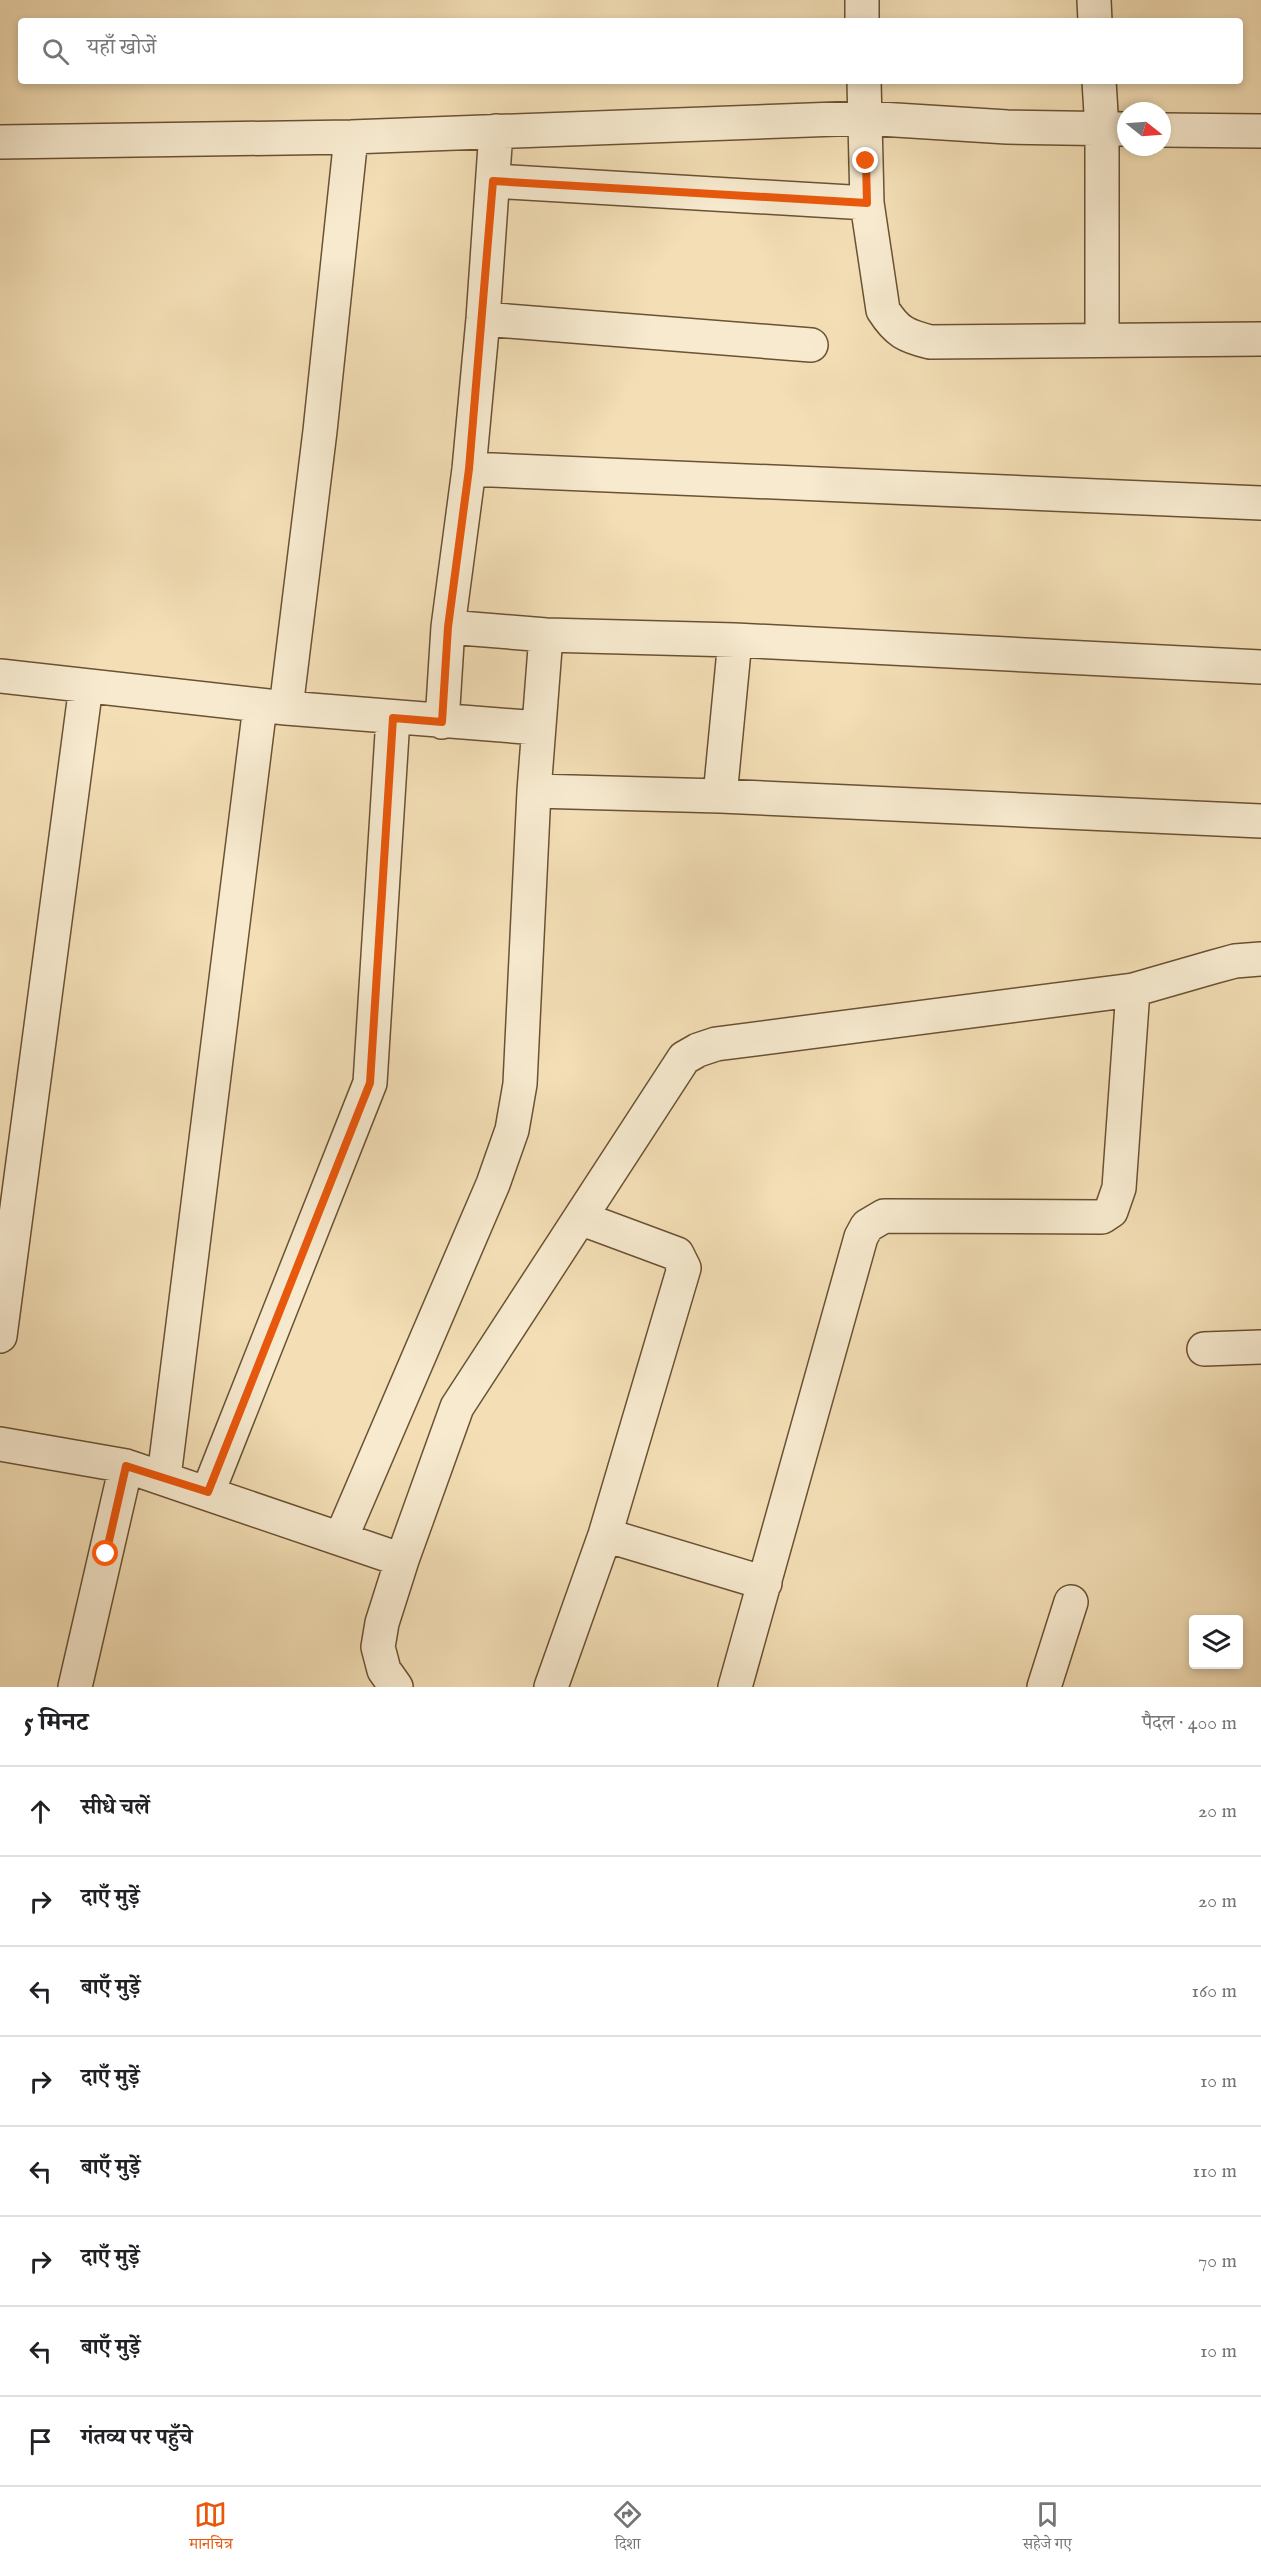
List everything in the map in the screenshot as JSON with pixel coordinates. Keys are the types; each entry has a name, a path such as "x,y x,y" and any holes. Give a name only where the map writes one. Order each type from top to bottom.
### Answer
{"street":[{"path":"862,0 862,18"},
{"path":"1094,0 1095,18"},
{"path":"864,84 867,203 883,310 892,324 906,336 930,342 1261,339"},
{"path":"1100,84 1114,129 1102,340"},
{"path":"0,142 351,137 864,118 1007,127 1114,129"},
{"path":"1171,130 1261,131"},
{"path":"442,722 448,627 469,469 483,319 496,131"},
{"path":"164,1477 273,707 320,431 351,137"},
{"path":"493,181 867,203"},
{"path":"483,319 811,345"},
{"path":"469,469 1261,503"},
{"path":"448,627 546,634 735,640 1261,667"},
{"path":"341,1538 488,1195 512,1130 520,1084 534,791 546,634"},
{"path":"720,796 735,640"},
{"path":"0,676 273,707 538,728"},
{"path":"0,1336 86,686"},
{"path":"208,1492 370,1083 393,718"},
{"path":"534,791 720,796 1261,821"},
{"path":"396,1687 384,1670 378,1647 382,1623 402,1560 458,1407 684,1058 716,1044 1133,990 1213,967 1261,959"},
{"path":"735,1687 861,1237 867,1226 884,1216 1102,1217 1111,1211 1119,1188 1133,990"},
{"path":"551,1687 605,1534 684,1268 677,1254 580,1218"},
{"path":"1204,1349 1261,1347"},
{"path":"0,1444 126,1466 164,1477 402,1560"},
{"path":"75,1687 126,1466"},
{"path":"605,1534 765,1583"},
{"path":"1044,1687 1071,1602"}],"route":[{"path":"106,1554 126,1466 208,1492 370,1083 393,718 442,722 448,627 469,469 493,181 867,203 866,161"}]}
